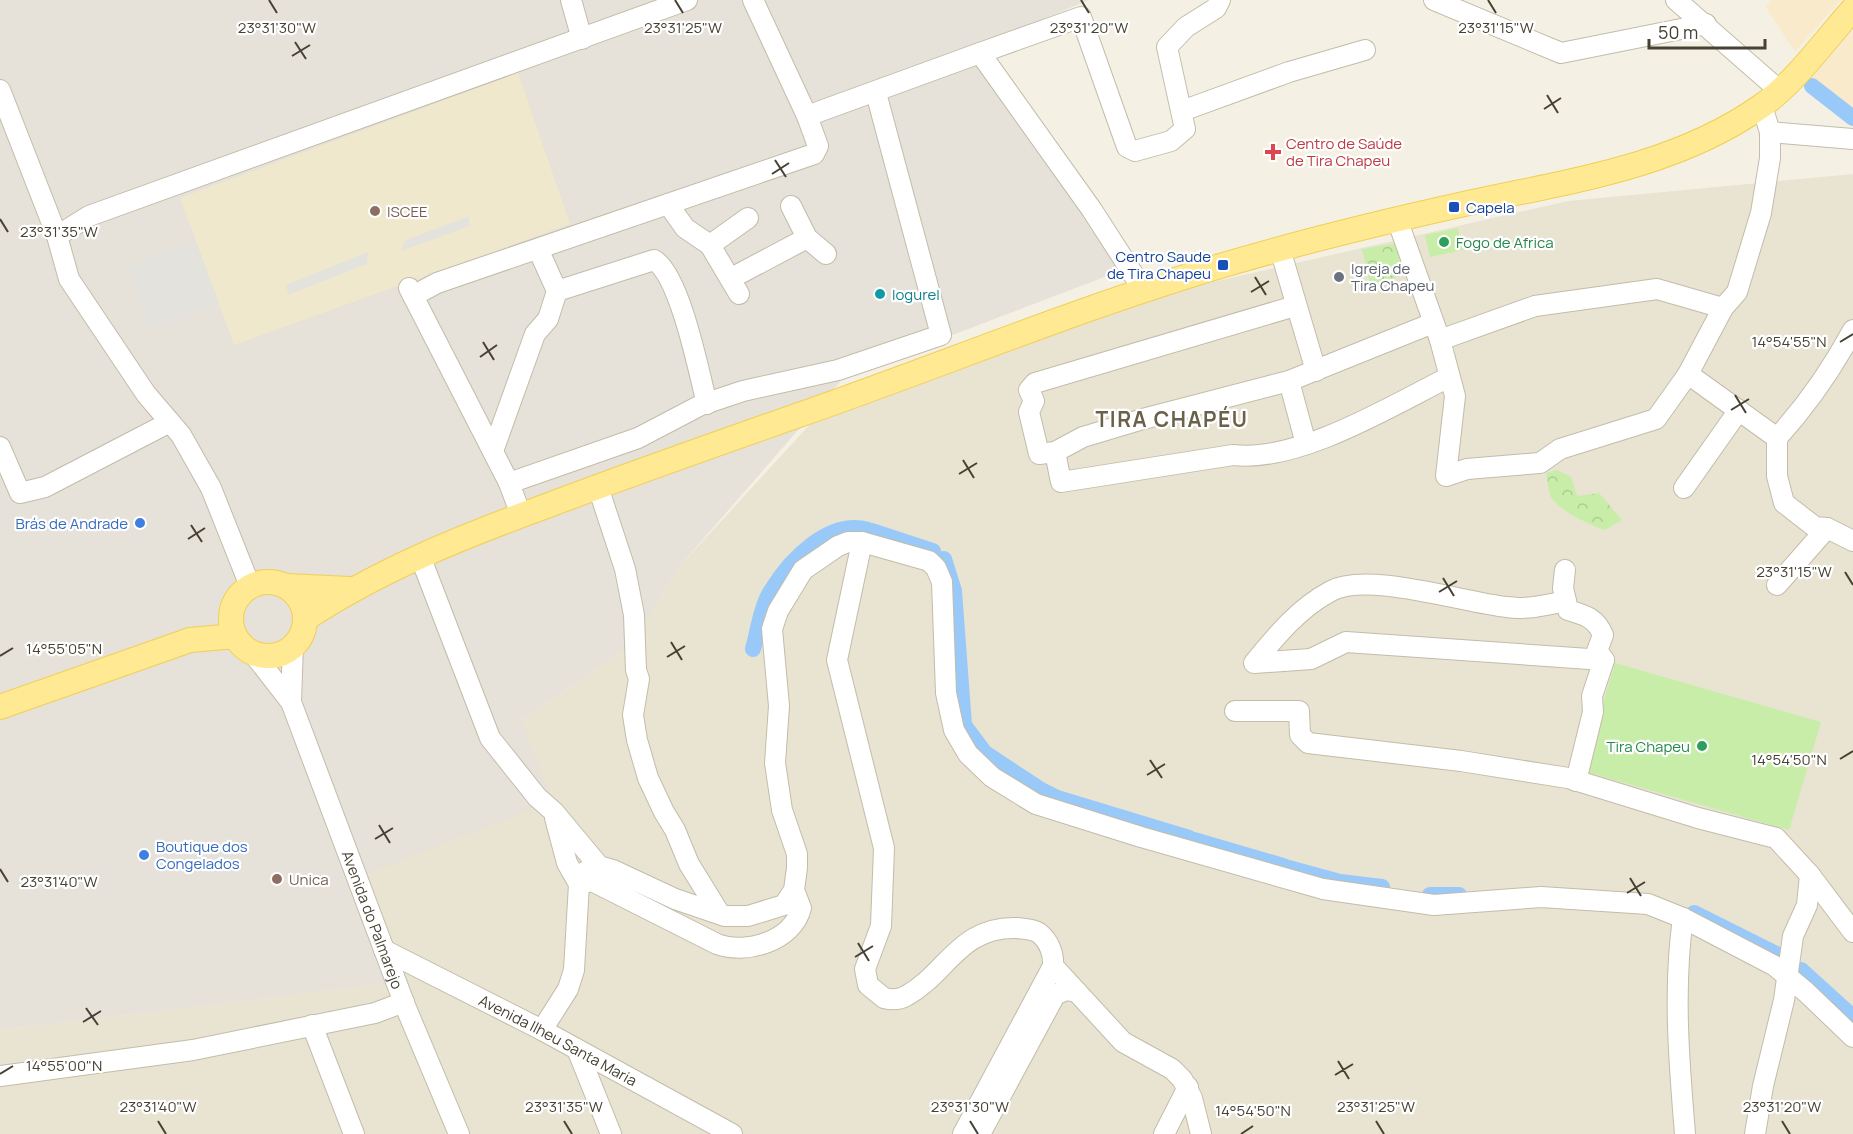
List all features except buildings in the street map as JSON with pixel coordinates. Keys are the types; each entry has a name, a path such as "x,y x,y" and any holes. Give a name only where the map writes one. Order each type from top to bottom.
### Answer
{"main road":[{"path":"305,619 350,589 420,556 520,516 1144,291 1280,249 1397,219 1636,165 1677,152 1726,128 1771,99 1853,9"},
{"path":"244,644 231,625 231,612 238,597 250,586 267,582 350,589"},
{"path":"190,640 244,644 276,655 293,645 301,636 305,619 300,600 285,585"},
{"path":"0,707 190,640 231,612"}],"street":[{"path":"571,0 582,39"},
{"path":"57,236 88,216 687,0"},
{"path":"520,516 509,483 411,292 814,154 818,146 807,116 753,0"},
{"path":"807,116 876,93 1081,17 1130,151 1171,141 1180,136 1185,129 1167,47 1186,27 1216,8 1220,0"},
{"path":"1434,0 1561,53 1706,24"},
{"path":"1397,219 1437,331 1455,396 1446,476 1467,470 1540,463 1560,449 1656,419 1688,374 1723,308 1737,292 1761,213 1770,158 1771,99 1706,24 1676,0"},
{"path":"1182,111 1289,72 1365,50"},
{"path":"980,53 1092,210 1144,291"},
{"path":"509,483 638,438 707,404 743,391 838,370 941,335 876,93"},
{"path":"1,96 57,236 69,279 146,394 181,435 211,488 250,586"},
{"path":"1770,132 1853,139"},
{"path":"668,204 685,228 710,245 740,294"},
{"path":"791,206 807,238 826,254"},
{"path":"710,245 748,218"},
{"path":"739,274 807,238"},
{"path":"493,451 535,334 548,319 557,291 538,249"},
{"path":"1280,249 1316,371"},
{"path":"557,291 654,260 661,264 667,272 680,306 707,404"},
{"path":"1295,306 1035,383 1029,390 1034,401 1029,412 1039,454 1055,452 1083,437 1289,381 1437,331 1535,306 1657,289 1723,308"},
{"path":"1853,330 1836,363 1796,418 1777,438 1777,476 1784,502 1815,527 1827,528 1853,541"},
{"path":"1688,374 1777,438"},
{"path":"1055,452 1061,482 1233,455 1252,457 1306,444 1330,435 1449,377"},
{"path":"1289,381 1306,444"},
{"path":"1684,488 1739,411"},
{"path":"0,447 20,493 45,487 170,422"},
{"path":"597,487 625,569 634,615 636,670 639,679 633,715 637,740 652,787 675,830 689,864 720,914"},
{"path":"1777,585 1827,528"},
{"path":"420,556 490,738 537,797 554,812 599,866 614,870 675,899 720,914 748,916 778,908 790,898 794,891 797,854 783,810 776,763 778,706 772,629 784,600 803,570 838,546 862,542 919,557 936,568 942,582 946,693 954,730 968,754 992,777 1036,804 1152,841 1323,889 1434,905 1541,897 1648,904 1683,918 1746,949 1788,975 1853,1037"},
{"path":"862,542 837,660 884,848 881,926 866,962 865,977 868,985 884,998 906,997 966,944 1003,929 1025,929 1039,933 1049,945 1053,966 1122,1042 1172,1069 1188,1087 1202,1134"},
{"path":"1564,570 1563,588 1568,610 1589,617 1598,623 1603,635 1597,651 1604,660"},
{"path":"1566,601 1536,608 1509,608 1379,585 1354,585 1332,590 1284,626 1254,663 1311,659 1346,642 1604,660"},
{"name":"Avenida do Palmarejo","path":"244,644 291,702 404,1002 459,1134"},
{"name":"Avenida do Palmarejo","path":"291,702 293,645"},
{"path":"1576,780 1593,712 1592,696 1604,660"},
{"path":"1235,711 1299,711 1300,735 1308,742 1461,761 1576,780 1698,818 1776,838 1810,875 1853,932"},
{"path":"554,812 567,863 579,884"},
{"path":"543,1030 571,981 579,884 586,871 599,866"},
{"path":"1755,1134 1788,975 1793,936 1807,905 1810,875"},
{"path":"579,884 592,881 717,944 738,948 770,940 788,930 795,922 801,908 794,891"},
{"path":"1683,918 1677,959 1680,1067 1685,1134"},
{"name":"Avenida Ilheu Santa Maria","path":"384,950 543,1030 717,1131"},
{"path":"963,1134 1053,966"},
{"path":"981,1134 1051,1000 1060,991 1077,992"},
{"path":"0,1076 193,1050 375,1013 404,1002"},
{"path":"312,1026 354,1134"},
{"path":"577,1049 611,1134"},
{"path":"1164,1134 1188,1087"}],"shaded area":[{"path":"0,0 1089,0 985,43 1136,265 845,376 679,567 632,645 521,720 552,801 355,879 393,983 0,1030"},
{"path":"1771,0 1841,0 1795,52 1765,6"},
{"path":"1853,30 1853,113 1810,80"},
{"name":"ISCEE","path":"518,73 570,224 234,345 180,198"},
{"path":"1853,174 1853,1134 0,1134 0,1030 392,983 354,879 521,720 632,645 679,567 814,420 1156,295 1568,201"},
{"path":"469,216 469,226 402,251 404,241"},
{"path":"196,242 219,303 151,330 130,273 130,266"},
{"path":"368,252 367,264 288,295 286,285"}],"green space":[{"name":"Fogo de Africa","path":"1458,228 1463,250 1430,257 1425,235"},
{"path":"1398,243 1399,260 1407,272 1395,278 1370,284 1362,249"},
{"path":"1557,470 1571,477 1577,496 1599,493 1622,520 1605,530 1583,521 1561,507 1551,497 1546,473"},
{"name":"Tira Chapeu","path":"1615,663 1821,722 1789,830 1583,771"}],"waterway":[{"path":"1812,86 1853,118"},
{"path":"753,649 768,597 779,579 800,555 825,536 853,528 868,530"},
{"path":"872,531 933,551"},
{"path":"944,559 954,591 964,725 985,753 1038,788"},
{"path":"1041,790 1057,798 1189,838"},
{"path":"1194,840 1283,866"},
{"path":"1285,867 1340,882 1382,887"},
{"path":"1430,895 1459,895"},
{"path":"1694,913 1780,956"},
{"path":"1801,970 1853,1017"}],"place":[{"name":"Centro de Saúde de Tira Chapeu","path":"1273,152"},
{"name":"Capela","path":"1454,207"},
{"name":"ISCEE","path":"375,211"},
{"name":"Fogo de Africa","path":"1444,242"},
{"name":"Centro Saude de Tira Chapeu","path":"1223,265"},
{"name":"Igreja de Tira Chapeu","path":"1339,277"},
{"name":"Iogurel","path":"880,294"},
{"name":"Brás de Andrade","path":"140,523"},
{"name":"Tira Chapeu","path":"1702,746"},
{"name":"Boutique dos Congelados","path":"144,855"},
{"name":"Unica","path":"277,879"}],"district":[{"name":"TIRA CHAPÉU","path":"1172,419"}]}
